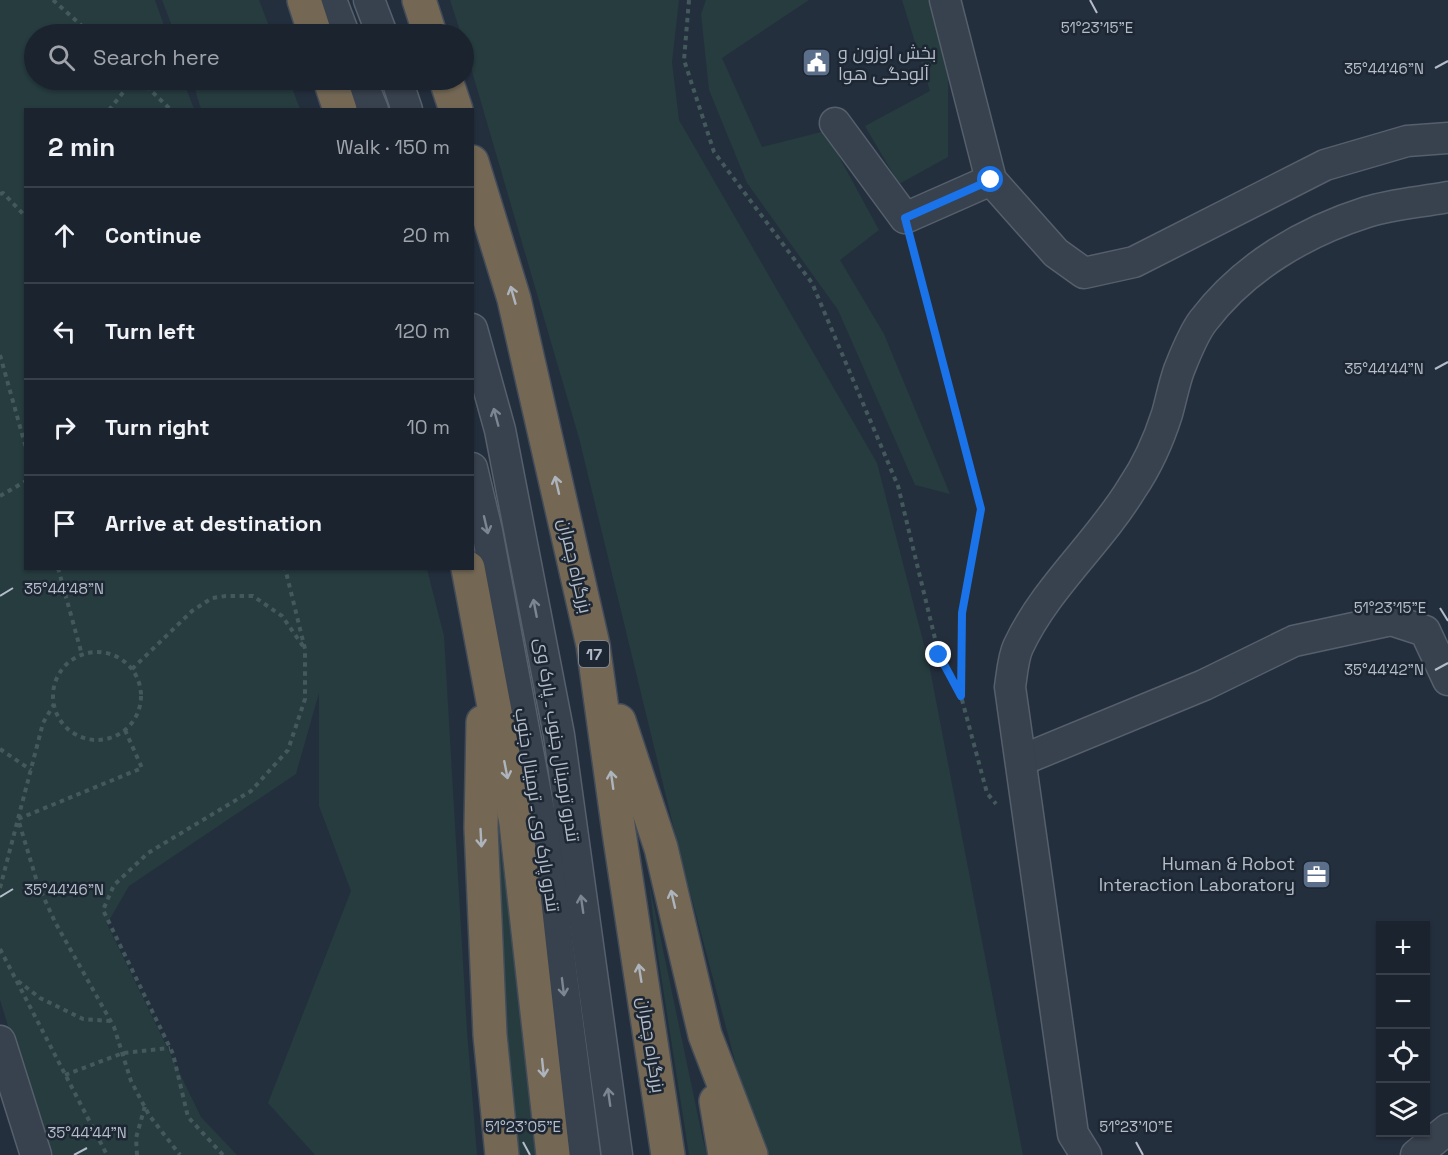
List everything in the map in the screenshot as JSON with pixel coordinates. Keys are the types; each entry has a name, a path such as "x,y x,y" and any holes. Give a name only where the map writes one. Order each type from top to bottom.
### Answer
{"highway":[{"path":"304,0 312,24"},
{"path":"419,0 427,24"},
{"path":"333,90 339,108"},
{"path":"449,90 455,108"},
{"name":"بزرگراه چمران","path":"474,169 514,299 593,645 668,1155"},
{"path":"468,570 516,823 553,1155"},
{"path":"593,645 661,848 705,1035 725,1155"},
{"path":"484,654 481,828 490,1035 502,1155"},
{"path":"705,1035 751,1155"}],"street":[{"path":"332,0 340,24"},
{"path":"369,0 378,24"},
{"path":"945,0 991,180 1056,253 1084,273 1134,262 1325,165 1407,141 1448,138"},
{"path":"365,90 371,108"},
{"path":"400,90 406,108"},
{"path":"835,123 905,218 991,180"},
{"path":"1086,1155 1073,1134 1010,687 1017,649 1061,579 1133,488 1150,456 1166,416 1179,371 1202,322 1236,284 1278,252 1326,227 1369,211 1448,197"},
{"name":"تندرو ترمینال جنوب ـ پارک وی","path":"474,336 500,430 559,735 617,1155"},
{"name":"تندرو پارک وی ـ ترمینال جنوب","path":"474,476 487,531 544,837 585,1155"},
{"path":"1022,760 1204,685 1294,641 1391,620 1425,631 1448,680"},
{"path":"0,1041 10,1092 36,1155"},
{"path":"1416,1155 1448,1129"}],"path":[{"path":"52,0 80,24"},
{"path":"689,0 684,60 714,152 812,283 898,486 939,655 961,696 987,794 1002,812"},
{"path":"111,108 125,90"},
{"path":"150,90 169,108"},
{"path":"0,194 3,194 24,215"},
{"path":"905,218 981,509 962,613 961,696"},
{"path":"0,355 24,441"},
{"path":"0,496 24,482"},
{"path":"59,570 82,655"},
{"path":"223,1155 188,1117 170,1048 103,910 114,885 148,853 251,791 288,750 306,699 305,649 285,570"},
{"path":"132,669 192,611 212,598 226,596 254,596 282,616 305,649"},
{"path":"97,652 110,654 122,660 132,669 141,694 134,720 125,730 111,737 97,740 81,737 59,718 54,704 54,688 59,674 69,662 82,655 97,652"},
{"path":"0,888 43,723 54,704"},
{"path":"18,819 142,768 125,730"},
{"path":"0,749 30,770"},
{"path":"18,819 38,885 54,922 111,1021 131,1080 145,1106 180,1155"},
{"path":"0,949 107,1155"},
{"path":"16,979 40,998 83,1019 111,1021"},
{"path":"66,1075 123,1053 170,1048"},
{"path":"137,1155 136,1138 145,1106"}],"green space":[{"path":"0,0 155,0 163,24 24,24 24,90 187,90 194,108 24,108 24,570 427,570 444,636 467,1031 477,1155 315,1155 268,1103 351,891 319,806 319,693 296,774 129,886 107,924 201,1117 237,1155 48,1155 0,1000"},
{"path":"162,0 259,0 268,24 171,24"},
{"path":"450,0 679,0 672,62 679,120 877,463 929,664 1023,1155 760,1155 681,858 579,438 474,78 474,24 458,24"},
{"path":"706,0 809,0 722,58 762,147 825,131 879,230 840,260 884,334 950,494 915,485 838,310 747,183 709,90 701,14"},
{"path":"902,0 931,0 948,61 948,157 899,184 865,126 930,91"},
{"path":"195,90 293,90 300,108 201,108"},
{"path":"498,825 538,1155 517,1155 501,986"},
{"path":"649,883 703,1140 707,1155 689,1155"}],"place":[{"name":"بخش اوزون و آلودگی هوا","path":"817,63"},
{"name":"Human & Robot Interaction Laboratory","path":"1316,874"}],"route":[{"path":"939,655 961,696 962,613 981,509 905,218 991,180"}]}
